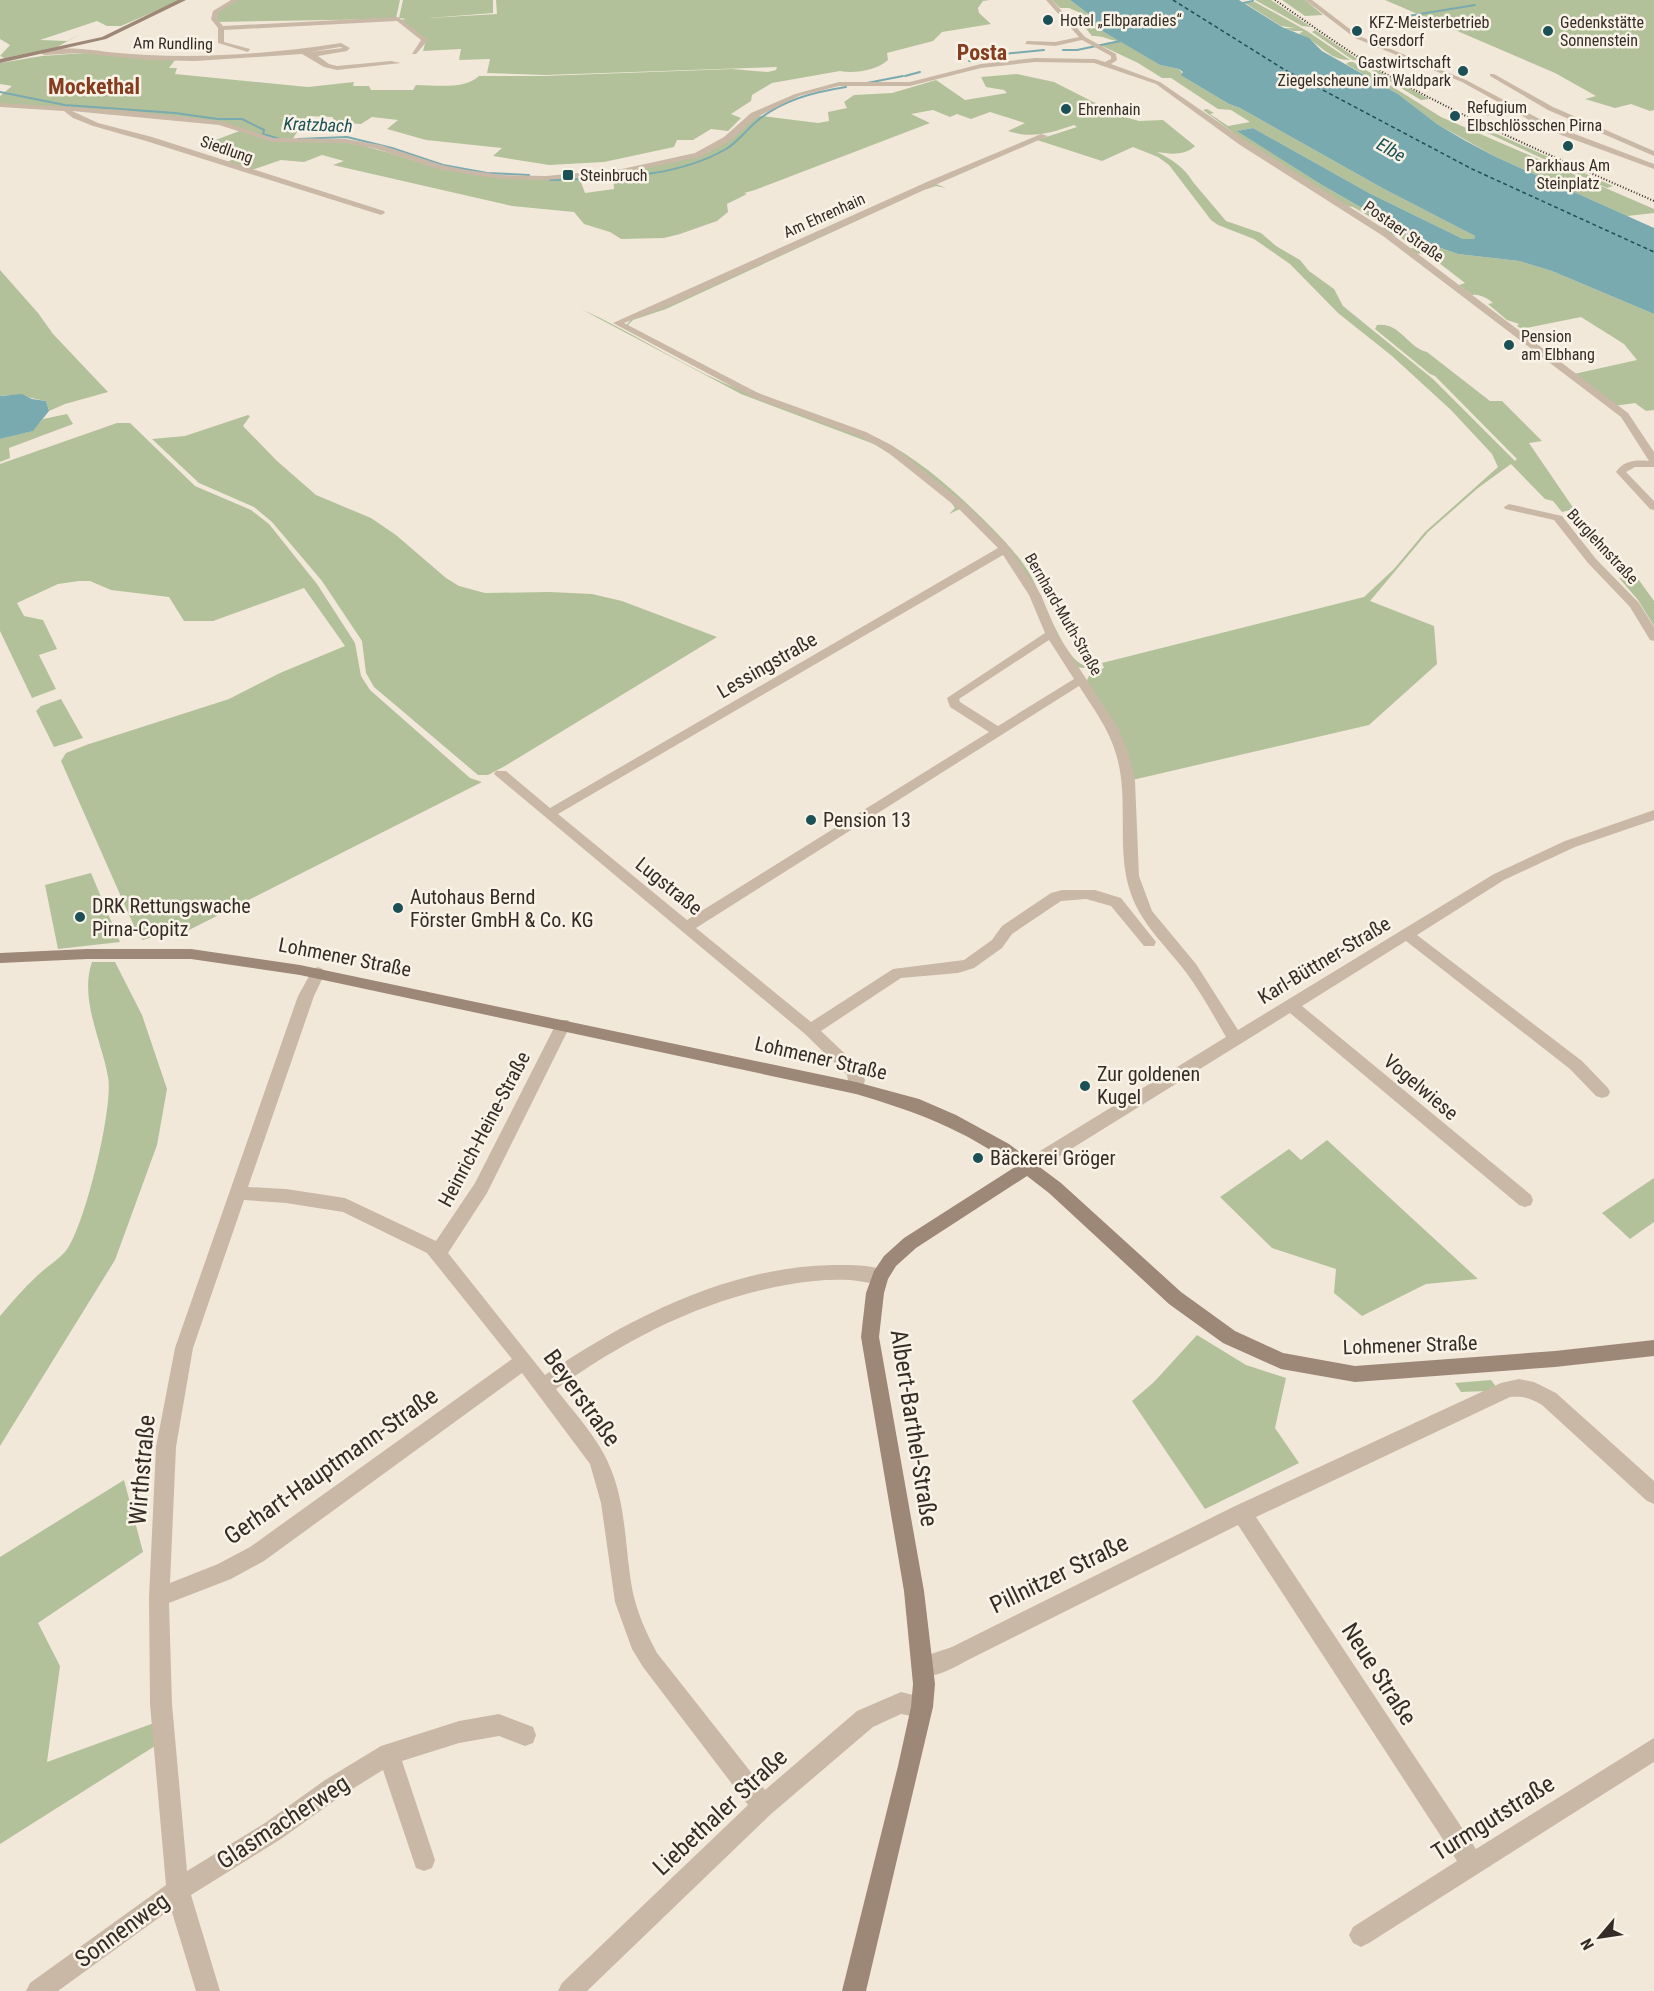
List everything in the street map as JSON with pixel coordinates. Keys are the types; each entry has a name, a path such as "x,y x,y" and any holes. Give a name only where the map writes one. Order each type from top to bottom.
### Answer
{"main road":[{"path":"0,62 72,47 119,33 152,13 183,0"},
{"name":"Lohmener Straße","path":"0,958 87,954 191,954 318,973 856,1088 913,1104 950,1120 1003,1149 1055,1188 1175,1298 1229,1337 1281,1361 1355,1374 1555,1359 1654,1348"},
{"name":"Albert-Barthel-Straße","path":"923,1666 914,1592 870,1337 875,1293 880,1276 890,1262 917,1238 1028,1167"},
{"path":"854,1991 922,1707 923,1666"}],"street":[{"path":"236,0 214,14 215,22 221,28 240,29 398,19 425,40 414,53"},
{"path":"1049,0 1083,38 1114,56 1114,60 1107,64"},
{"path":"1308,0 1358,37 1477,87 1548,127 1654,167"},
{"path":"221,28 221,43 225,45 254,52 284,53"},
{"path":"221,37 240,29"},
{"path":"1027,43 1058,43 1083,38"},
{"name":"Am Rundling","path":"44,53 80,51 175,59 302,52 338,45 347,48 315,55 302,52"},
{"path":"72,47 80,51"},
{"name":"Am Rundling","path":"315,55 323,64 335,68 398,63"},
{"name":"Postaer Straße","path":"0,105 137,113 220,123 272,140 353,142 467,172 502,177 546,178 622,171 697,155 728,140 754,115 790,97 845,83 903,84 990,65 1069,59 1107,64 1158,82 1227,132 1386,234 1625,415 1654,462"},
{"path":"1492,75 1504,84 1551,109 1654,154"},
{"path":"1477,87 1504,84"},
{"name":"Siedlung","path":"65,109 77,117 381,213"},
{"path":"1489,114 1551,109"},
{"path":"77,117 90,110"},
{"name":"Am Ehrenhain","path":"617,323 666,304 932,183 1044,136"},
{"name":"Bernhard-Muth-Straße","path":"617,323 755,395 862,434 889,448 957,502 1005,549 1035,595 1051,634 1112,728 1123,754 1128,781 1132,876 1146,913 1191,968 1235,1038"},
{"path":"1654,462 1625,466 1621,472 1654,507"},
{"name":"Burglehnstraße","path":"1509,507 1558,518 1592,561 1635,605 1654,636"},
{"name":"Lessingstraße","path":"549,814 1005,549"},
{"path":"998,732 954,704 953,698 1051,634"},
{"path":"687,927 1080,680"},
{"name":"Lugstraße","path":"501,774 810,1030 853,1071 857,1080 856,1088"},
{"name":"Karl-Büttner-Straße","path":"1028,1167 1515,868 1590,836 1654,815"},
{"path":"810,1030 898,973 958,968 969,964 997,944 1007,930 1056,897 1065,894 1092,895 1116,902 1149,942"},
{"path":"1406,934 1576,1065 1602,1092"},
{"name":"Wirthstraße","path":"208,1991 190,1937 178,1890 172,1846 161,1704 159,1597 168,1425 184,1348 306,996 318,973"},
{"name":"Vogelwiese","path":"1291,1005 1525,1200"},
{"name":"Heinrich-Heine-Straße","path":"439,1252 481,1188 563,1024"},
{"name":"Beyerstraße","path":"237,1193 295,1197 345,1205 439,1252 597,1458 610,1489 621,1583 628,1615 639,1641 650,1660 763,1806"},
{"path":"543,1387 632,1331 712,1298 754,1284 829,1273 865,1273 880,1276"},
{"name":"Gerhart-Hauptmann-Straße","path":"159,1597 224,1572 256,1554 524,1361"},
{"name":"Pillnitzer Straße","path":"923,1666 938,1664 1242,1513 1508,1389 1521,1387 1536,1391 1549,1399 1654,1494"},
{"name":"Neue Straße","path":"1242,1513 1472,1863"},
{"name":"Liebethaler Straße","path":"570,1991 763,1806 865,1719 901,1703 922,1707"},
{"name":"Glasmacherweg","path":"178,1890 273,1831 333,1788 389,1754 459,1732 499,1725 525,1735"},
{"name":"Turmgutstraße","path":"1362,1935 1654,1749"},
{"path":"389,1754 424,1860"},
{"name":"Sonnenweg","path":"38,1991 178,1890"}],"green space":[{"path":"0,0 181,0 121,26 107,26 97,21 40,40 67,41 84,32 57,47 5,58 0,56 10,45 0,39"},
{"path":"236,0 400,0 396,18 391,19 215,22 214,14"},
{"path":"403,0 493,0 493,13 429,18 497,14 496,0 990,0 983,1 978,8 979,13 991,24 942,32 933,41 887,53 888,60 872,69 840,71 772,83 752,95 751,101 731,114 741,118 728,131 711,129 693,140 677,140 674,147 604,162 549,165 493,156 502,148 426,140 387,129 398,120 372,117 361,124 333,122 333,117 307,116 292,140 272,138 222,123 185,118 106,110 0,104 0,96 12,86 0,84 0,63 42,56 85,53 175,60 169,68 177,68 175,74 308,87 354,82 353,86 369,86 371,90 413,90 416,85 457,85 479,76 543,76 732,69 768,72 776,70 777,67 545,75 487,73 490,59 459,60 461,49 423,51 426,40 401,20 406,19 399,18"},
{"path":"1052,0 1070,0 1090,15 1099,29 1121,41 1092,36 1083,25 1088,24 1083,20 1082,16 1085,15 1069,8 1060,8"},
{"path":"1255,0 1271,0 1311,27 1302,26"},
{"path":"1282,0 1305,0 1323,15 1305,16"},
{"path":"1385,0 1654,0 1654,110 1650,111 1631,104 1615,108 1585,99 1596,96 1555,73"},
{"path":"1255,2 1307,31 1350,60 1329,54 1299,34 1303,31 1284,28 1295,28 1281,26 1245,3"},
{"path":"1315,30 1356,58 1429,99 1421,100 1357,60 1353,60 1312,32"},
{"path":"1122,42 1160,65 1179,69 1187,79 1229,104 1475,236 1474,239 1463,239 1369,193 1253,128 1238,131 1322,185 1418,240 1458,254 1519,261 1552,271 1654,314 1654,410 1646,411 1635,403 1614,406 1574,374 1637,360 1624,344 1581,317 1522,329 1517,326 1519,324 1507,320 1488,304 1493,303 1481,296 1472,295 1459,285 1465,283 1426,253 1416,254 1409,249 1415,247 1380,228 1387,227 1353,207 1346,206 1242,139 1203,110 1207,109 1214,113 1210,114 1228,126 1250,122 1231,110 1218,109 1171,78 1162,78 1138,63 1100,45"},
{"path":"1353,62 1441,117 1654,209 1654,213 1627,216 1496,157 1437,124 1398,94 1346,64"},
{"path":"1017,74 1054,82 1121,116 1139,121 1163,120 1195,146 1182,153 1157,152 1182,168 1226,221 1261,233 1276,246 1300,260 1309,271 1334,289 1343,306 1433,379 1515,461 1517,459 1435,376 1375,329 1377,325 1392,327 1398,331 1490,401 1502,401 1542,441 1529,443 1574,509 1562,512 1553,501 1545,499 1511,464 1478,488 1428,532 1370,601 1434,626 1437,664 1369,725 1128,781 1087,680 1090,674 1104,668 1102,663 1364,597 1394,569 1425,532 1498,467 1492,454 1451,410 1392,356 1338,313 1290,264 1254,239 1211,220 1169,165 1158,157 1133,147 1102,161 1037,140 1077,127 1074,125 1049,133 1025,135 1008,131 1025,123 990,112 971,119 957,114 950,117 933,110 911,114 930,123 744,193 747,194 727,204 728,212 717,221 664,238 621,239 610,232 584,224 574,212 512,206 333,165 344,161 322,155 304,162 281,160 249,171 225,163 245,154 213,141 242,130 278,140 336,141 473,174 526,179 579,177 585,193 614,189 613,172 705,152 754,115 818,123 829,121 828,112 847,108 844,102 854,95 892,93 936,80 965,100 1007,93 1004,90 986,87 981,77"},
{"path":"1485,132 1497,134 1613,186 1607,188"},
{"path":"936,184 946,188 936,186 921,191 666,309 633,320 628,325 740,385 879,439 924,467 965,502 1015,553 1034,581 1061,639 1077,661 1086,666 1084,668 1076,667 1055,634 1038,594 1008,549 967,507 907,458 863,434 757,394 724,379 630,329 626,325 631,320"},
{"path":"0,270 38,313 53,334 108,392 49,411 46,401 18,395 0,396"},
{"path":"581,309 724,383 846,430 885,449 924,478 960,509 949,514 955,508 951,502 901,461 874,444 741,394"},
{"path":"67,414 73,424 9,448 10,458 0,462 0,439 32,431 43,419"},
{"path":"250,416 243,426 277,461 316,495 371,518 396,535 446,578 459,586 485,593 592,594 622,601 717,637 505,766 488,775 478,775 374,687 366,673 362,641 322,581 272,522 254,507 199,483 152,439 185,436"},
{"path":"117,423 130,423 195,486 251,510 269,524 317,584 355,643 361,676 370,690 470,778 482,782 187,931 180,928 143,940 138,935 61,761 66,753 229,699 280,673 345,646 304,588 213,621 184,621 169,597 111,590 90,581 58,584 17,603 24,616 43,620 57,649 39,655 56,689 32,698 0,631 0,464"},
{"path":"1636,576 1654,601 1654,626 1638,600 1619,578"},
{"path":"61,699 83,738 54,747 36,711 41,706"},
{"path":"91,873 120,942 58,949 45,885"},
{"path":"92,962 115,962 142,1015 167,1089 157,1145 115,1260 0,1446 0,1316 40,1273 65,1252 73,1240 89,1195 102,1140 109,1092 108,1077 88,991"},
{"path":"1327,1140 1478,1279 1426,1284 1362,1316 1334,1293 1336,1269 1272,1248 1220,1197 1289,1149 1301,1160"},
{"path":"1654,1178 1654,1222 1630,1239 1602,1213"},
{"path":"1197,1335 1246,1365 1286,1378 1275,1428 1299,1463 1205,1509 1132,1401 1154,1382"},
{"path":"1491,1380 1497,1388 1487,1391 1461,1392 1455,1383"},
{"path":"124,1480 143,1552 38,1623 60,1666 47,1762 154,1723 155,1746 0,1844 0,1557"}],"water":[{"name":"Elbe","path":"1070,0 1239,0 1282,27 1309,38 1322,51 1398,94 1437,124 1464,140 1496,157 1654,228 1654,314 1552,271 1519,261 1458,254 1418,240 1322,185 1237,131 1253,128 1369,193 1463,239 1474,239 1475,236 1229,104 1181,75 1183,72 1179,69 1160,65 1099,29 1090,15"},
{"path":"22,394 32,399 46,401 49,411 33,431 0,439 0,396"}],"waterway":[{"path":"1238,4 1253,1"},
{"path":"1402,17 1475,5"},
{"path":"1460,28 1481,26 1479,24"},
{"name":"Kratzbach","path":"1063,50 1077,50 1125,40"},
{"name":"Kratzbach","path":"969,61 993,55 1044,50"},
{"name":"Kratzbach","path":"905,76 920,72"},
{"name":"Kratzbach","path":"867,83 903,76"},
{"name":"Kratzbach","path":"550,180 640,175 685,166 726,149 757,121 788,102 810,94 846,87"},
{"name":"Kratzbach","path":"0,92 65,105 175,113 218,119 242,119 264,130 263,134 280,139"},
{"name":"Kratzbach","path":"298,139 347,137 392,148 443,165 487,173 529,175"}],"ferry route":[{"path":"1173,0 1285,70 1472,169 1654,252"}],"railway":[{"path":"1275,0 1363,60 1457,112 1654,201"}],"place":[{"name":"Hotel „Elbparadies“","path":"1048,20"},
{"name":"KFZ-Meisterbetrieb Gersdorf","path":"1357,31"},
{"name":"Gedenkstätte Sonnenstein","path":"1548,31"},
{"name":"Gastwirtschaft Ziegelscheune im Waldpark","path":"1463,71"},
{"name":"Ehrenhain","path":"1066,109"},
{"name":"Refugium Elbschlösschen Pirna","path":"1455,116"},
{"name":"Parkhaus Am Steinplatz","path":"1568,146"},
{"name":"Steinbruch","path":"568,175"},
{"name":"Pension am Elbhang","path":"1509,345"},
{"name":"Pension 13","path":"811,820"},
{"name":"Autohaus Bernd Förster GmbH & Co. KG","path":"398,908"},
{"name":"DRK Rettungswache Pirna-Copitz","path":"80,917"},
{"name":"Zur goldenen Kugel","path":"1085,1086"},
{"name":"Bäckerei Gröger","path":"978,1158"}],"district":[{"name":"Posta","path":"982,52"},
{"name":"Mockethal","path":"94,86"}]}
